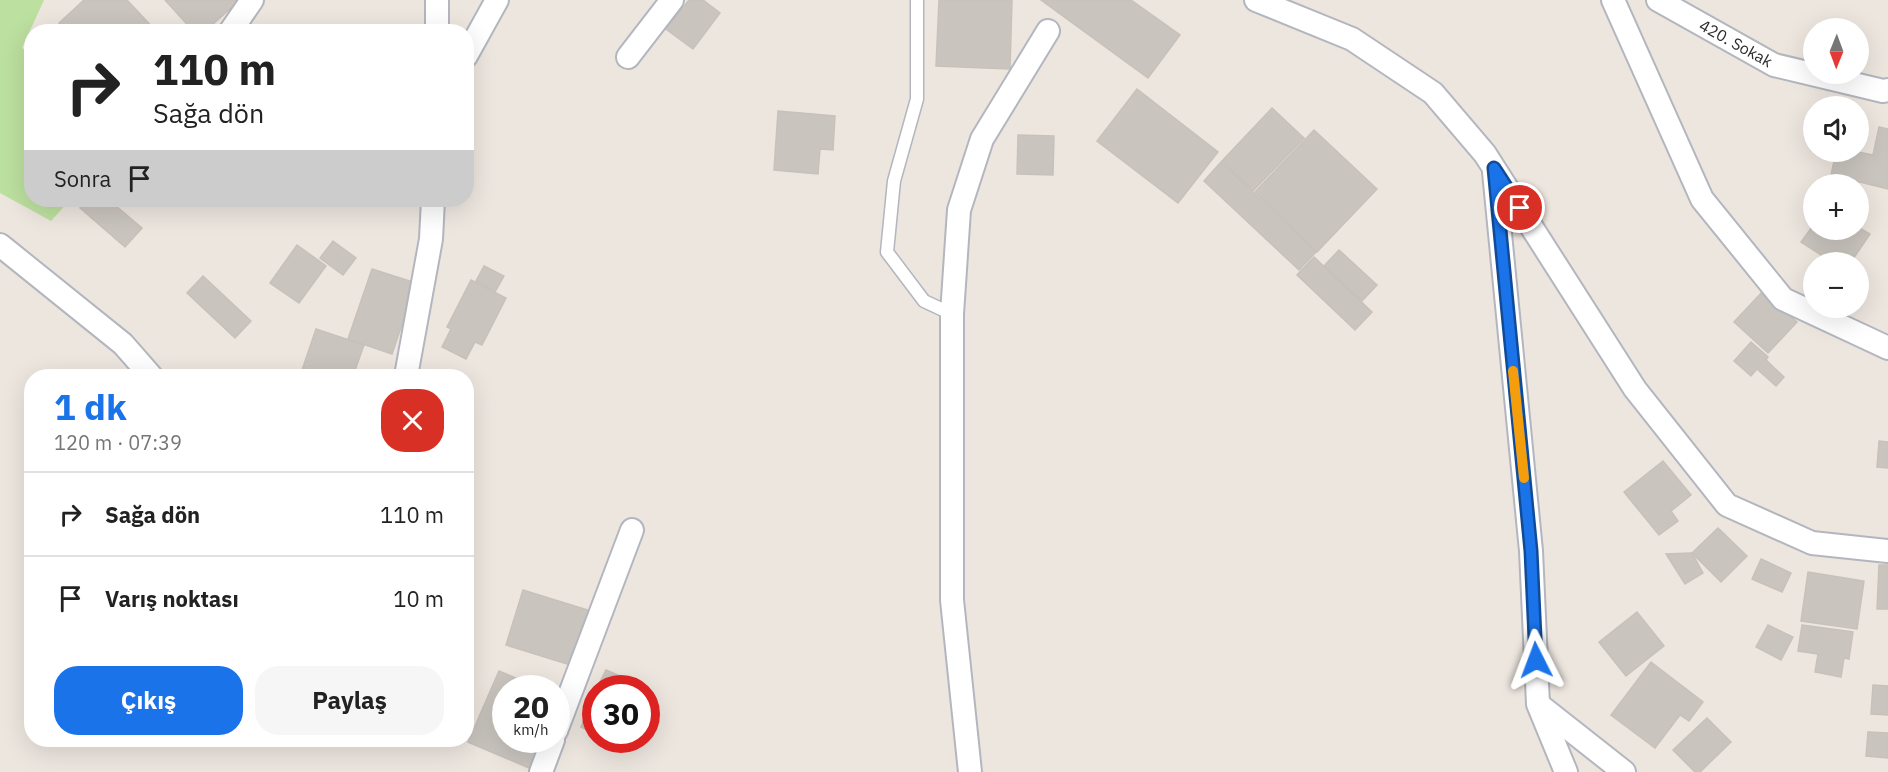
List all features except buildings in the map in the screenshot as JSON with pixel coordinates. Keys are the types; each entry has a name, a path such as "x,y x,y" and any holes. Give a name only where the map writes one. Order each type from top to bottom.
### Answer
{"street":[{"path":"236,24 252,0"},
{"path":"437,0 437,24"},
{"path":"474,42 497,0"},
{"path":"628,57 672,0"},
{"path":"1256,0 1352,39 1433,93 1485,154 1635,389 1726,505 1812,543 1888,550"},
{"path":"1613,0 1702,199 1783,298 1888,348"},
{"name":"420. Sokak","path":"1658,0 1774,65 1883,91 1888,90"},
{"path":"970,772 952,600 952,314 959,210 982,138 1048,31"},
{"path":"1494,168 1531,551 1538,704 1566,772"},
{"path":"407,369 430,239 432,207"},
{"path":"0,245 123,344 145,369"},
{"path":"570,694 632,530"},
{"path":"1538,704 1624,772"},
{"path":"541,772 548,753"}],"lane":[{"path":"917,0 917,99 894,181 887,252 924,301 952,314"}],"green space":[{"path":"0,0 44,0 33,24 24,24 22,48 24,50 24,206 0,193"},
{"path":"26,207 64,207 51,221"}],"slow traffic":[{"path":"1513,371 1524,478"}],"route":[{"path":"1520,208 1494,168 1531,551 1536,660"}]}
